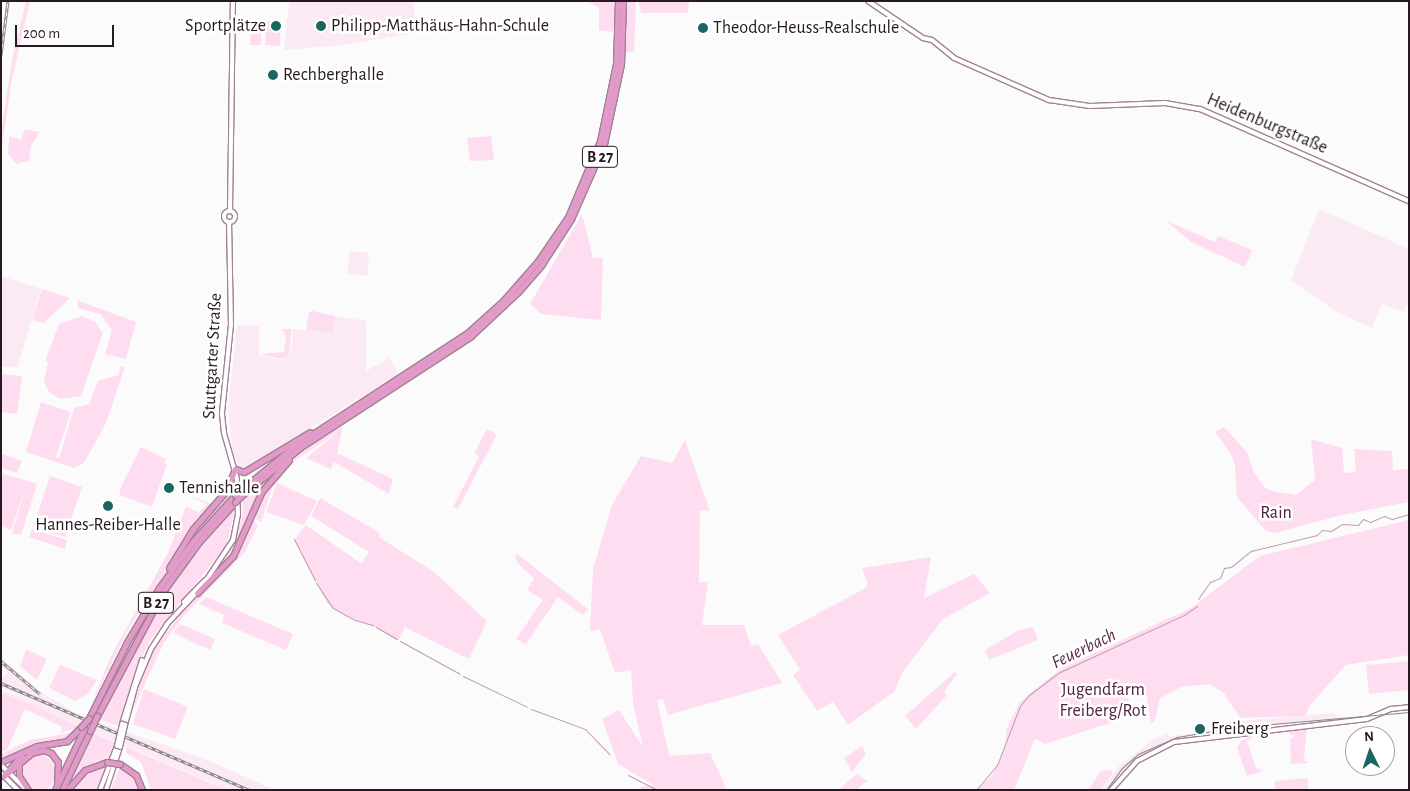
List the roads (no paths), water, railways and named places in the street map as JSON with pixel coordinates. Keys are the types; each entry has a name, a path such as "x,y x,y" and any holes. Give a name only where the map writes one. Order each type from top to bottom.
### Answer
{"highway":[{"name":"B 27","path":"516,291 554,239 590,169 613,88 618,1"},
{"name":"B 27","path":"58,788 85,729 164,590 199,542 235,502 242,490 301,447 443,356 516,291 572,219 604,144 621,64 623,1"},
{"name":"B 27","path":"159,588 194,540 235,496 285,453 440,353 505,302"},
{"path":"235,469 244,472 320,425 332,421"},
{"name":"B 27","path":"196,593 233,556 269,480 301,447"},
{"name":"B 27","path":"92,716 127,642 193,530 226,491 235,469"},
{"name":"B 27","path":"1,764 32,748 67,741 85,729"},
{"path":"5,773 32,748"},
{"name":"B 27","path":"5,773 35,751 51,753 59,766 58,788"},
{"path":"67,790 85,770 107,762 120,764 136,775 142,790"},
{"path":"19,763 19,776 28,790"}],"main road":[{"name":"Stuttgarter Straße","path":"229,222 235,217 230,211 233,1"},
{"name":"Heidenburgstraße","path":"868,1 923,38 932,40 954,58 1048,100 1090,106 1166,103 1200,109 1409,201"},
{"name":"Stuttgarter Straße","path":"212,573 236,531 242,490 224,432 222,413 231,325 229,222 224,215 230,211"},
{"path":"106,790 134,687 151,649 167,624 212,573"},
{"path":"124,724 133,683 146,653 166,622 212,573"},
{"path":"1111,790 1136,762 1174,742 1367,719 1391,709 1409,707"},
{"path":"100,790 118,746"},
{"path":"1,764 5,773 18,790"},
{"path":"5,773 28,790"}],"waterway":[{"name":"Feuerbach","path":"1198,599 1210,582 1220,578 1224,568 1231,567 1251,551 1317,535 1322,530 1331,531 1342,524 1358,525 1363,519 1370,522 1384,516 1392,519 1409,514"},
{"path":"294,539 315,580"},
{"path":"316,583 333,608 355,620 373,625"},
{"name":"Feuerbach","path":"976,790 997,765 1020,706 1029,695 1060,672 1184,615 1197,606"},
{"path":"376,627 397,639"},
{"path":"400,641 460,674"},
{"path":"463,676 527,707"},
{"path":"531,709 585,729 609,754"},
{"path":"628,775 657,790"}],"tram line":[{"path":"1106,790 1122,768 1138,754 1177,737 1237,727 1409,712"}],"railway":[{"path":"1,55 8,1"},
{"path":"1,661 40,694"},
{"path":"1,683 250,790"}],"place":[{"name":"Sportplätze","path":"276,26"},
{"name":"Philipp-Matthäus-Hahn-Schule","path":"321,26"},
{"name":"Theodor-Heuss-Realschule","path":"703,28"},
{"name":"Rechberghalle","path":"273,75"},
{"name":"Tennishalle","path":"169,488"},
{"name":"Hannes-Reiber-Halle","path":"108,506"},
{"name":"Freiberg","path":"1200,729"}],"park label":[{"name":"Rain","path":"1276,513"},
{"name":"Jugendfarm Freiberg/Rot","path":"1103,701"}]}
